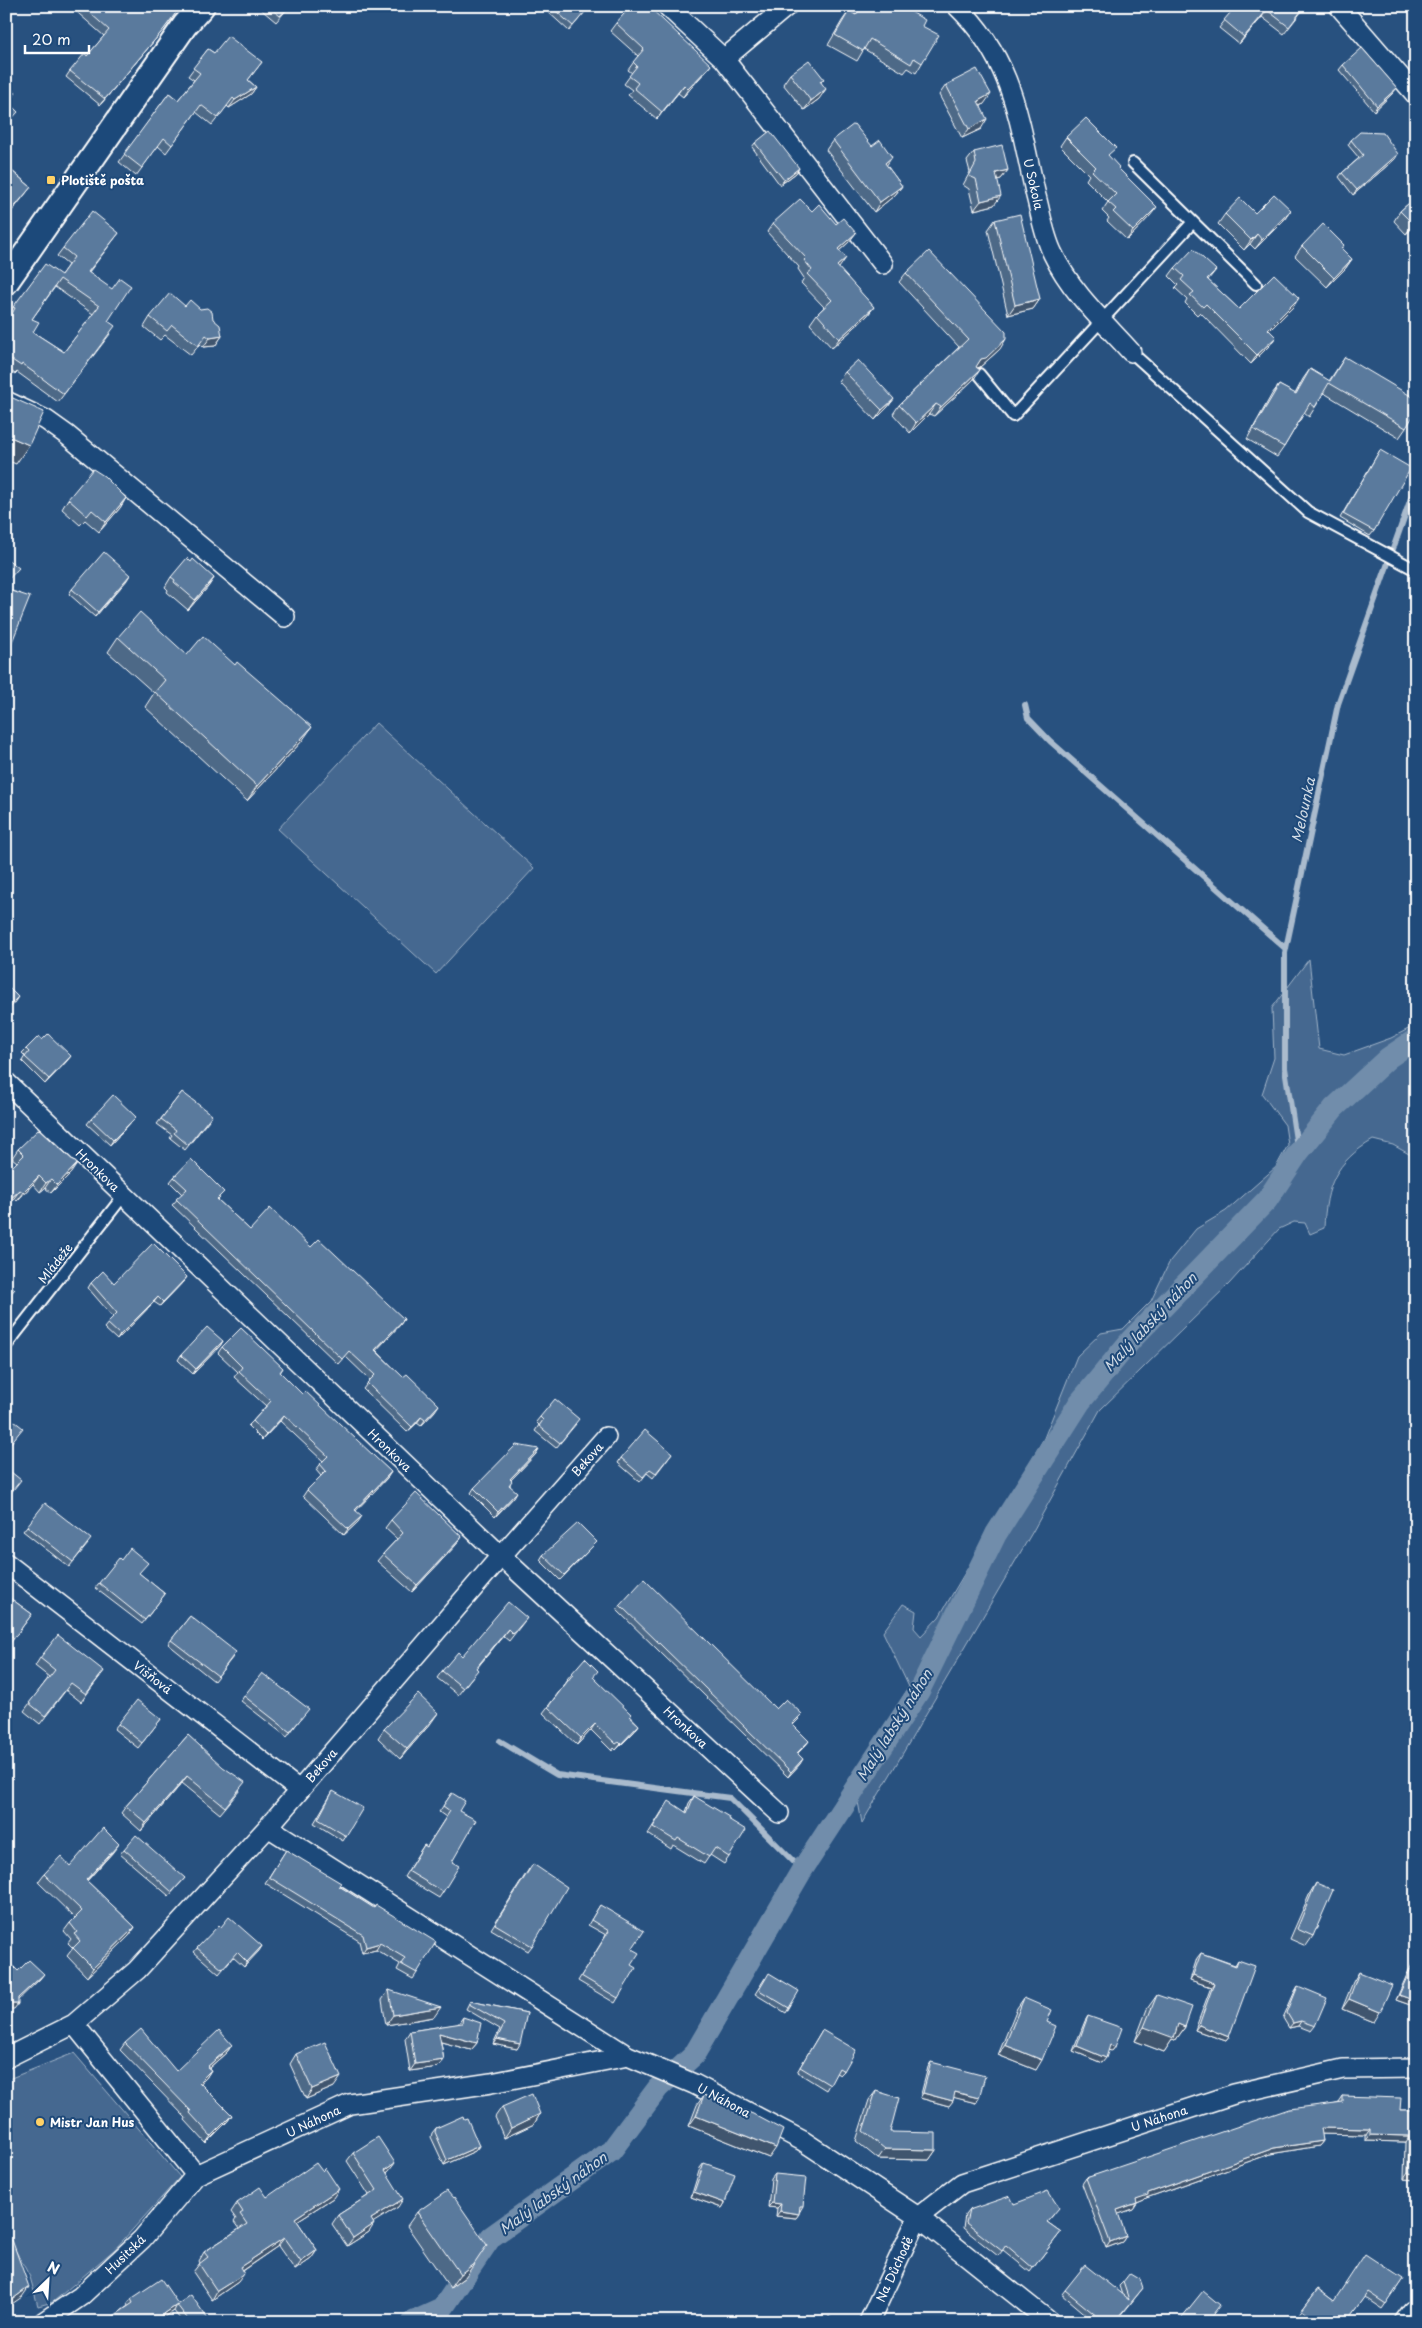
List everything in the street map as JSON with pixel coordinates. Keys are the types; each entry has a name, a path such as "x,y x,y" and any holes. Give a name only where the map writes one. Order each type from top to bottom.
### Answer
{"street":[{"path":"6,282 185,25 202,6"},
{"path":"667,6 724,59 883,264"},
{"path":"724,59 787,6"},
{"name":"U Sokola","path":"956,6 986,40 1000,62 1011,88 1045,231 1053,254 1064,274 1131,352"},
{"path":"1339,6 1416,95"},
{"path":"6,401 46,420 67,434 285,617"},
{"name":"Hronkova","path":"6,1082 501,1556 779,1813"},
{"name":"Bekova","path":"6,2058 74,2024 137,1970 268,1827 606,1437"},
{"name":"Višňová","path":"6,1563 299,1790"},
{"name":"U Náhona","path":"268,1827 628,2056 694,2084 802,2141 918,2216 1050,2322"},
{"path":"74,2024 196,2175"},
{"name":"U Náhona","path":"196,2175 350,2104 491,2083 628,2056"},
{"name":"U Náhona","path":"918,2216 962,2183 1234,2094 1343,2069 1416,2068"},
{"name":"Husitská","path":"43,2322 81,2296 142,2239 196,2175"},
{"name":"Na Důchodě","path":"869,2322 918,2216"}],"lane":[{"path":"1133,163 1256,284"},
{"path":"979,374 1013,416 1193,222"},
{"path":"1131,352 1308,512 1416,570"},
{"name":"Mládeže","path":"6,1346 124,1195"}],"shaded area":[{"path":"376,723 534,868 436,974 278,829"},
{"path":"1309,959 1319,1049 1344,1055 1391,1038 1416,1025 1416,1158 1393,1145 1373,1140 1360,1148 1341,1166 1335,1176 1327,1200 1324,1228 1310,1234 1305,1223 1294,1222 1279,1229 1229,1284 1100,1410 1033,1531 862,1823 853,1775 909,1687 883,1632 903,1604 916,1611 914,1628 921,1636 939,1617 1044,1438 1077,1356 1101,1333 1123,1329 1151,1301 1170,1261 1196,1229 1226,1211 1276,1167 1288,1145 1285,1125 1262,1094 1274,1058 1272,1008"},
{"path":"74,2053 180,2177 115,2249 53,2302 38,2306 30,2277 12,2244 6,2244 6,2080"}],"building":[{"path":"82,6 181,6 105,99 70,71 85,53 87,56 109,30"},
{"path":"268,6 289,6 280,16"},
{"path":"550,6 590,6 573,26"},
{"path":"631,6 648,6 711,65 688,89 684,85 662,112 634,88 638,83 629,76 637,66 633,62 644,49 616,23"},
{"path":"861,6 901,6 925,20 922,26 939,35 922,63 914,58 911,64 870,39 863,51 835,35 849,11 856,15"},
{"path":"1236,6 1305,6 1289,27 1267,10 1244,37 1224,20"},
{"path":"228,36 262,62 248,80 256,87 235,100 233,98 218,118 201,105 172,145 164,138 142,168 124,154 169,93 178,100 200,73 193,68 208,49 214,53"},
{"path":"1362,48 1397,88 1377,106 1343,65"},
{"path":"809,60 824,79 820,81 826,89 811,101 790,74"},
{"path":"977,69 991,94 978,101 987,119 969,129 946,85"},
{"path":"6,84 16,93 8,102 18,112 6,125"},
{"path":"1086,118 1116,148 1108,155 1118,168 1157,207 1133,231 1113,212 1116,209 1108,202 1116,194 1092,171 1096,167 1066,137"},
{"path":"854,124 872,146 880,140 892,157 885,163 902,186 880,202 833,140"},
{"path":"770,131 799,168 784,180 755,143"},
{"path":"1360,132 1383,133 1398,154 1357,190 1342,173 1363,155 1351,140"},
{"path":"1002,145 1008,170 996,173 1001,196 981,201 976,179 969,176 976,163 974,152"},
{"path":"6,166 31,187 12,210 6,206"},
{"path":"1274,194 1291,210 1262,240 1257,234 1251,240 1225,214 1240,198 1255,213"},
{"path":"1416,197 1416,222 1413,224 1400,211"},
{"path":"800,199 812,211 819,204 836,224 843,218 856,233 838,249 846,258 837,266 874,307 839,339 817,314 832,300 807,274 812,270 804,260 806,258 773,223"},
{"path":"92,211 119,233 88,272 112,289 120,278 131,286 108,321 115,326 64,394 22,364 21,366 6,356 6,325 15,308 13,307 45,264 61,275 74,257 63,248","holes":["60,279 99,306 64,352 33,332 39,322 32,319"]},
{"path":"1020,214 1040,299 1015,305 995,220"},
{"path":"1323,224 1344,245 1341,248 1352,259 1334,278 1302,246"},
{"path":"1193,249 1216,270 1207,279 1239,309 1274,274 1299,298 1268,329 1276,337 1257,355 1206,304 1203,307 1190,295 1194,292 1181,280 1184,276 1175,268"},
{"path":"929,251 1006,332 1006,339 986,358 981,359 976,367 980,370 941,407 936,404 916,423 899,405 968,339 906,273"},
{"path":"170,293 185,306 190,300 200,309 207,308 212,312 213,319 220,325 222,336 210,338 206,335 198,346 172,325 167,331 150,317"},
{"path":"1345,357 1416,399 1416,411 1406,428 1329,383 1315,407 1310,403 1284,447 1253,429 1279,385 1296,394 1310,369 1330,381"},
{"path":"858,360 894,399 882,410 845,372"},
{"path":"6,395 44,412 29,445 6,435"},
{"path":"1380,450 1411,468 1374,531 1343,514"},
{"path":"93,469 104,476 126,498 106,522 92,510 87,516 68,499"},
{"path":"104,552 130,575 98,612 72,589"},
{"path":"6,558 19,568 6,582"},
{"path":"187,558 191,562 193,559 214,578 195,600 174,582 175,580 171,577"},
{"path":"6,589 30,597 6,657"},
{"path":"140,612 187,655 203,636 235,665 237,662 312,727 257,786 155,692 165,680 118,637"},
{"path":"6,985 18,997 6,1009"},
{"path":"48,1034 71,1056 49,1079 25,1057 29,1052 26,1049 39,1036 42,1040"},
{"path":"182,1092 212,1115 188,1145 174,1133 176,1130 161,1119"},
{"path":"113,1095 136,1117 113,1140 91,1119"},
{"path":"39,1129 77,1164 57,1185 51,1179 46,1183 39,1176 23,1192 20,1190 9,1200 6,1199 6,1173 24,1155 18,1149"},
{"path":"191,1159 224,1192 217,1199 250,1230 270,1208 311,1247 319,1239 404,1319 375,1350 403,1377 407,1374 439,1405 425,1420 421,1417 412,1427 367,1383 375,1375 349,1351 342,1359 176,1199 187,1189 174,1177"},
{"path":"153,1243 187,1277 163,1302 158,1297 120,1335 107,1323 117,1313 91,1283 103,1271 114,1283"},
{"path":"6,1282 15,1289 6,1299"},
{"path":"207,1327 223,1341 196,1369 181,1355"},
{"path":"241,1328 283,1368 280,1372 302,1394 305,1391 391,1472 355,1510 362,1516 348,1529 307,1490 326,1471 320,1464 328,1456 284,1415 266,1435 253,1421 271,1401 239,1371 242,1367 222,1347"},
{"path":"555,1399 579,1419 560,1443 539,1426 543,1420 540,1417"},
{"path":"9,1417 23,1428 6,1449 6,1421"},
{"path":"645,1430 672,1453 656,1473 650,1469 643,1477 621,1458"},
{"path":"516,1445 539,1449 510,1479 512,1481 509,1485 517,1492 498,1512 474,1488"},
{"path":"6,1468 21,1480 6,1499"},
{"path":"416,1493 462,1537 417,1585 383,1554 403,1533 391,1520"},
{"path":"45,1503 91,1539 73,1562 27,1526"},
{"path":"578,1523 597,1542 564,1575 543,1555"},
{"path":"130,1548 148,1563 139,1573 165,1594 145,1620 99,1583 119,1558 121,1560"},
{"path":"644,1579 776,1709 786,1699 802,1714 792,1724 809,1741 797,1753 803,1759 791,1772 620,1605"},
{"path":"6,1595 32,1614 14,1638 6,1632"},
{"path":"508,1602 527,1618 513,1634 508,1629 476,1668 478,1670 463,1688 442,1671 458,1652 462,1656"},
{"path":"190,1616 236,1652 218,1676 171,1640"},
{"path":"58,1635 104,1671 86,1694 71,1683 45,1716 29,1703 55,1670 40,1658"},
{"path":"585,1658 598,1671 593,1677 632,1715 630,1717 639,1725 621,1744 619,1742 616,1744 595,1724 581,1738 548,1707"},
{"path":"262,1673 309,1709 290,1732 244,1696"},
{"path":"418,1694 438,1713 407,1749 384,1729"},
{"path":"137,1700 161,1719 142,1743 118,1724"},
{"path":"188,1735 223,1767 245,1782 225,1807 187,1776 146,1823 126,1806"},
{"path":"333,1791 363,1808 346,1836 318,1819"},
{"path":"452,1793 465,1801 459,1811 476,1820 452,1862 459,1866 443,1892 408,1871 424,1845 427,1847 450,1811 443,1806"},
{"path":"694,1796 729,1817 728,1819 746,1830 729,1857 715,1848 709,1857 678,1838 676,1841 653,1827 669,1801 687,1813"},
{"path":"103,1828 119,1844 86,1880 135,1927 93,1968 73,1948 80,1941 74,1934 77,1932 70,1923 82,1911 44,1874 61,1856 70,1866"},
{"path":"136,1835 185,1878 172,1892 124,1849"},
{"path":"286,1850 341,1883 339,1886 374,1908 376,1905 436,1942 417,1973 401,1964 405,1958 380,1943 366,1947 363,1935 269,1877"},
{"path":"533,1864 567,1887 532,1946 495,1924"},
{"path":"1316,1883 1333,1890 1313,1936 1297,1929"},
{"path":"600,1905 644,1931 632,1949 639,1953 631,1965 636,1968 618,1998 581,1976 609,1931 591,1920"},
{"path":"229,1917 262,1946 247,1962 237,1952 222,1969 197,1948 219,1925 221,1927"},
{"path":"1201,1953 1236,1966 1238,1960 1255,1966 1229,2037 1199,2025 1214,1983 1193,1975"},
{"path":"1416,1957 1416,2001 1399,1995"},
{"path":"6,1959 18,1971 29,1960 44,1974 18,1998 18,2004 6,2004"},
{"path":"1359,1972 1392,1985 1380,2012 1349,1999"},
{"path":"769,1973 799,1991 789,2008 759,1990"},
{"path":"1298,1986 1327,1998 1315,2026 1301,2021 1293,2023 1287,2013"},
{"path":"389,1990 441,2007 393,2015"},
{"path":"1157,1995 1192,2007 1185,2027 1178,2024 1174,2038 1144,2027"},
{"path":"1024,1998 1052,2010 1047,2022 1056,2026 1042,2060 1005,2045"},
{"path":"470,2001 527,2013 520,2044 497,2039 504,2024 469,2004"},
{"path":"1088,2016 1122,2028 1115,2047 1110,2045 1106,2058 1077,2046"},
{"path":"463,2017 481,2023 477,2043 439,2033 444,2060 415,2064 410,2031 462,2023"},
{"path":"141,2029 176,2071 219,2030 232,2045 207,2067 211,2070 199,2082 232,2115 211,2136 190,2113 191,2111 125,2043"},
{"path":"822,2030 856,2050 844,2071 839,2068 830,2085 800,2067"},
{"path":"325,2042 341,2077 312,2089 296,2054"},
{"path":"931,2062 985,2076 979,2098 955,2092 953,2101 923,2093"},
{"path":"876,2091 899,2098 890,2132 936,2133 936,2150 885,2149 863,2131"},
{"path":"532,2094 540,2114 511,2128 502,2107"},
{"path":"704,2095 753,2114 783,2130 776,2148 696,2116"},
{"path":"1343,2096 1401,2098 1400,2110 1416,2110 1416,2174 1408,2173 1409,2136 1370,2135 1370,2129 1321,2128 1323,2141 1274,2148 1136,2199 1137,2203 1117,2210 1126,2236 1110,2242 1086,2178 1289,2109 1343,2102"},
{"path":"463,2116 464,2119 467,2118 479,2146 447,2160 435,2132 436,2128"},
{"path":"378,2137 395,2163 385,2170 403,2199 371,2219 374,2224 353,2238 338,2215 377,2190 353,2153"},
{"path":"316,2163 322,2171 325,2168 339,2189 295,2218 317,2250 301,2262 284,2238 240,2267 244,2274 217,2291 199,2264 208,2257 204,2252 247,2224 240,2214 243,2212 237,2203 260,2187 267,2197"},
{"path":"704,2163 735,2174 725,2203 694,2192"},
{"path":"775,2174 806,2177 803,2206 800,2206 799,2214 780,2211 781,2204 772,2203"},
{"path":"447,2191 454,2197 487,2245 475,2263 460,2274 417,2212"},
{"path":"1048,2191 1059,2208 1047,2222 1061,2232 1033,2268 1006,2245 1002,2251 966,2223 969,2210 1010,2196 1014,2204"},
{"path":"6,2240 12,2240 29,2287 6,2304"},
{"path":"1365,2254 1403,2279 1386,2304 1368,2292 1346,2322 1319,2322 1302,2310 1318,2289 1334,2301"},
{"path":"1085,2265 1129,2300 1123,2282 1130,2273 1140,2279 1143,2288 1115,2322 1109,2322 1106,2319 1104,2322 1065,2290"},
{"path":"161,2279 178,2304 191,2295 210,2322 190,2322 177,2305 152,2322 105,2322 133,2303 131,2299"},
{"path":"1203,2291 1220,2305 1207,2322 1178,2322"},
{"path":"829,2316 836,2322 824,2322"}],"waterway":[{"name":"Melounka","path":"1298,1153 1285,1068 1285,953 1338,704 1416,484"},
{"path":"1025,705 1028,718 1050,741 1286,949"},
{"name":"Malý labský náhon","path":"413,2322 442,2309 491,2237 611,2151 658,2088 694,2055 802,1870 919,1691 996,1534 1080,1402 1131,1340 1267,1200 1298,1153 1334,1108 1388,1058 1416,1039"},
{"path":"500,1741 557,1775 730,1798 802,1870"}],"place":[{"name":"Plotiště pošta","path":"51,180"},
{"name":"Mistr Jan Hus","path":"40,2122"}]}
